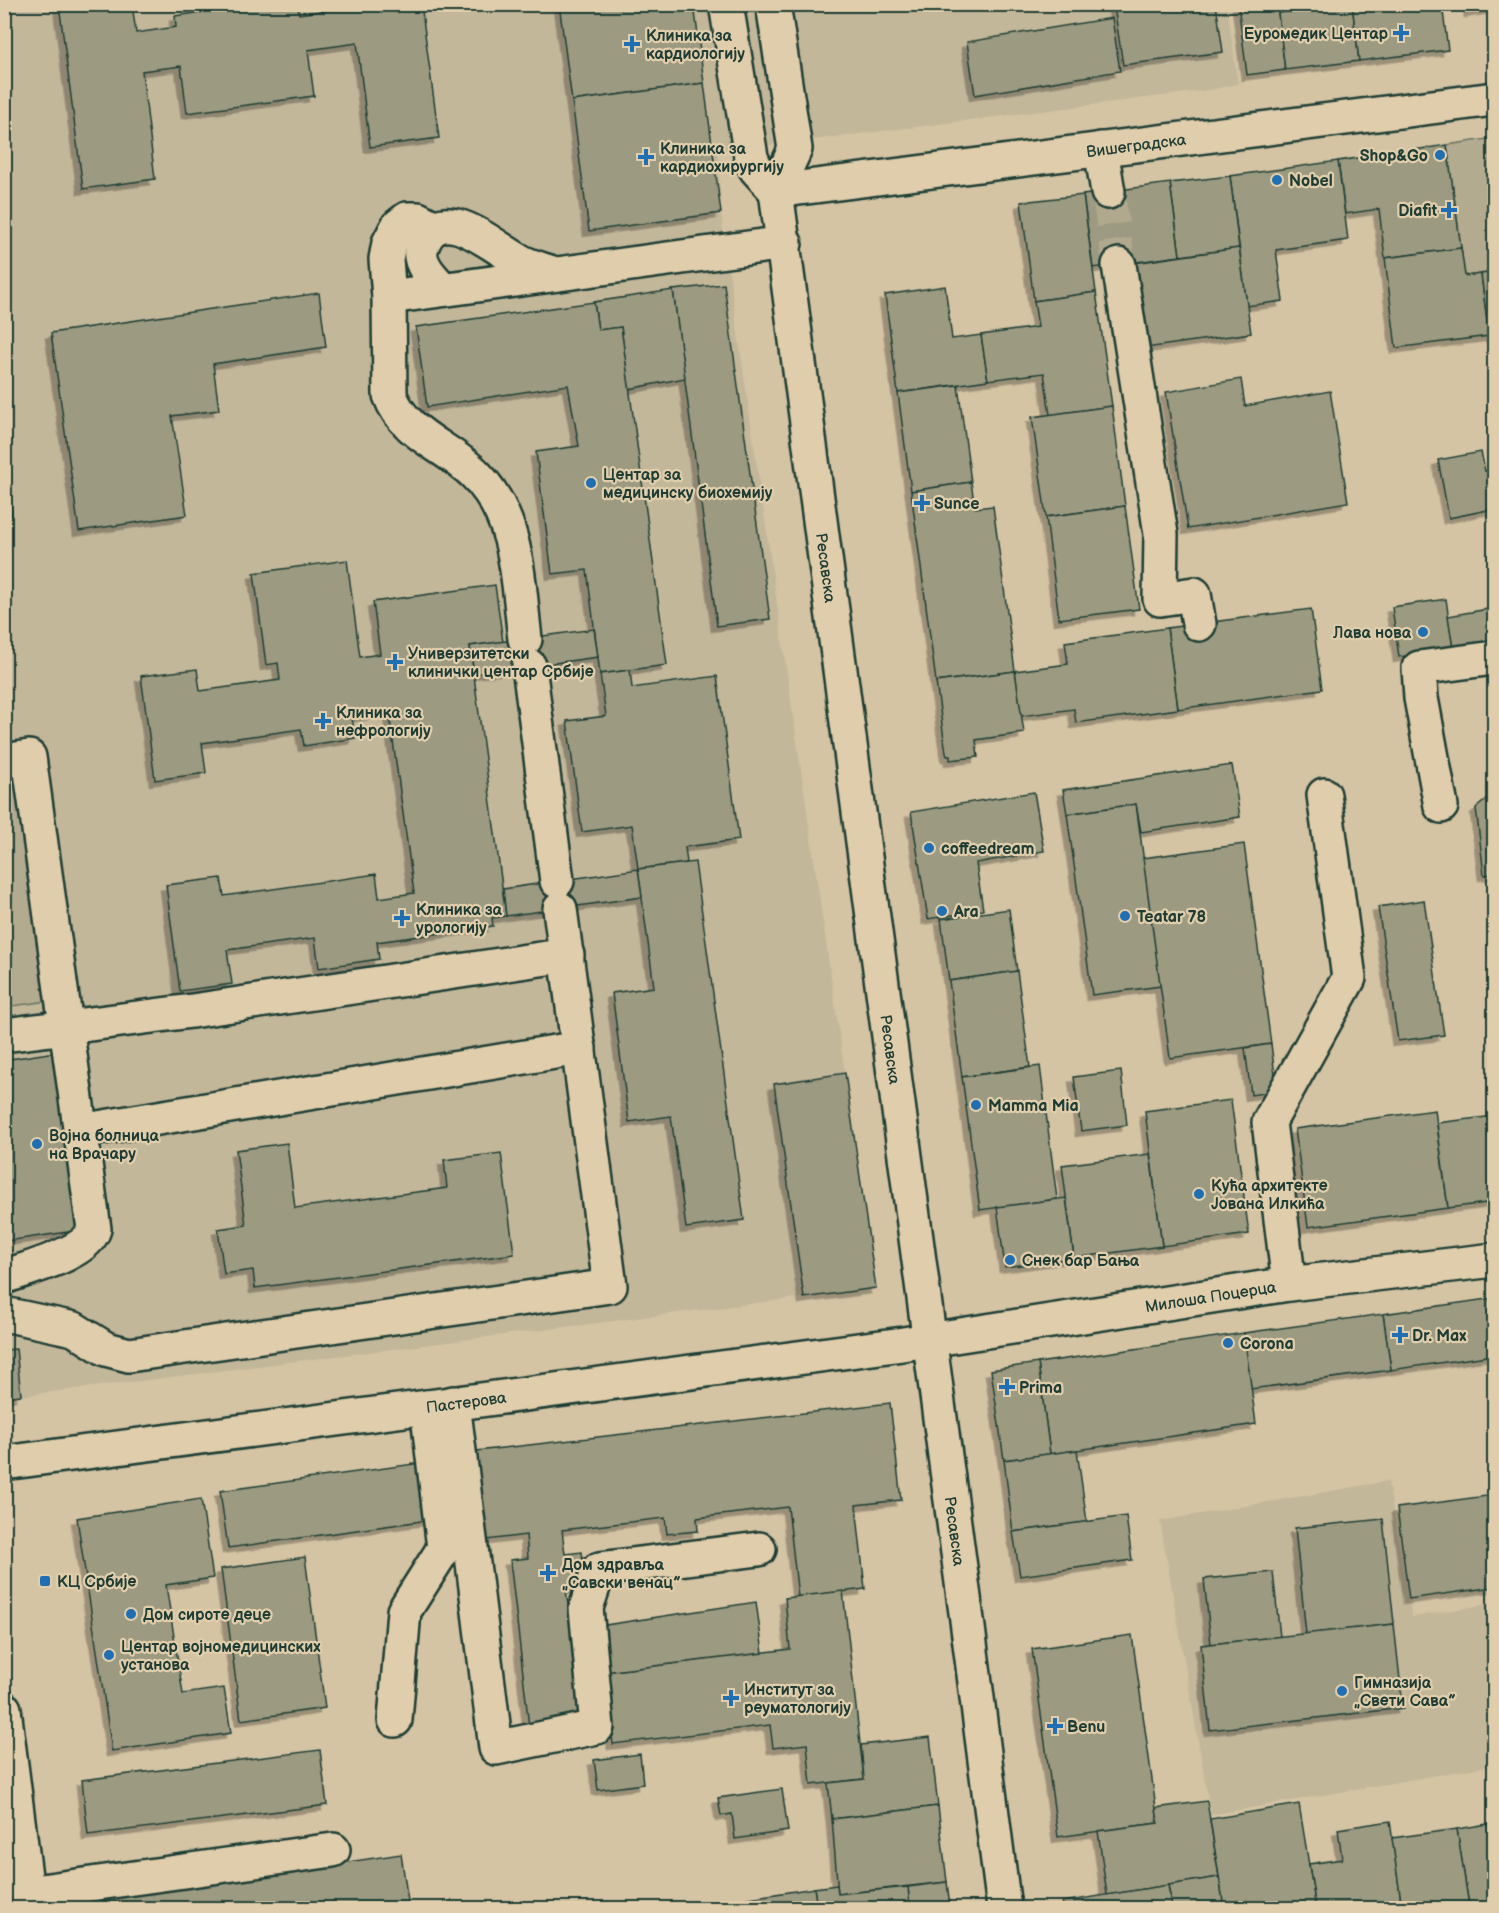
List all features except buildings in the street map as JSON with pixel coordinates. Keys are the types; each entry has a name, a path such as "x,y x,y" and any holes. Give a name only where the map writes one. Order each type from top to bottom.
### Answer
{"street":[{"path":"726,4 751,157 756,169 777,190 795,149 773,4"},
{"name":"Вишеградска","path":"777,190 1494,99"},
{"path":"1101,149 1108,192"},
{"name":"Ресавска","path":"777,190 1004,1908"},
{"path":"4,1314 74,1329 106,1349 129,1355 610,1286 527,652 508,527 491,492 476,475 401,417 390,395 389,297 386,259 389,243 398,226 411,218 422,220 435,228"},
{"path":"443,289 428,271 421,258 421,251 425,238 435,228 451,224 462,227 520,262 554,274"},
{"path":"389,297 785,243"},
{"path":"1119,265 1161,534 1160,599 1194,594 1198,624"},
{"path":"1441,806 1421,698 1419,668 1494,658"},
{"path":"4,761 29,757 94,1229 90,1239 76,1250 4,1277"},
{"path":"1289,1284 1269,1122 1349,978 1324,795"},
{"path":"4,1035 204,1009 567,955"},
{"path":"80,1131 579,1048"},
{"name":"Милоша Поцерца","path":"928,1340 1289,1284 1494,1260"},
{"name":"Пастерова","path":"4,1462 928,1340"},
{"path":"440,1405 496,1748 597,1726 586,1608 599,1569 759,1549"},
{"path":"395,1720 404,1611 444,1548 440,1405"},
{"path":"4,1709 28,1901 333,1850"}],"shaded area":[{"name":"Универзитетски клинички центар Србије","path":"4,5 1227,5 1238,84 1210,90 718,152 721,213 726,251 876,1288 5,1398"},
{"path":"1494,138 1494,272 1465,276 1447,145"},
{"path":"15,760 48,1001 5,1007 4,761"},
{"name":"Гимназија „Свети Сава”","path":"1388,1481 1412,1617 1494,1603 1494,1765 1211,1815 1160,1521"}],"tunnel":[{"path":"1108,192 1119,265"}],"place":[{"name":"Еуромедик Центар","path":"1401,33"},
{"name":"Клиника за кардиологију","path":"632,44"},
{"name":"Shop&Go","path":"1440,155"},
{"name":"Клиника за кардиохирургију","path":"646,157"},
{"name":"Nobel","path":"1277,180"},
{"name":"Diafit","path":"1449,210"},
{"name":"Центар за медицинску биохемију","path":"591,483"},
{"name":"Sunce","path":"922,503"},
{"name":"Лава нова","path":"1423,632"},
{"name":"Универзитетски клинички центар Србије","path":"395,662"},
{"name":"Клиника за нефрологију","path":"323,721"},
{"name":"coffeedream","path":"929,848"},
{"name":"Ara","path":"942,911"},
{"name":"Teatar 78","path":"1125,916"},
{"name":"Клиника за урологију","path":"402,918"},
{"name":"Mamma Mia","path":"976,1105"},
{"name":"Војна болница на Врачару","path":"37,1144"},
{"name":"Кућа архитекте Јована Илкића","path":"1199,1194"},
{"name":"Снек бар Бања","path":"1010,1260"},
{"name":"Dr. Max","path":"1400,1335"},
{"name":"Corona","path":"1228,1343"},
{"name":"Prima","path":"1007,1387"},
{"name":"Дом здравља „Савски венац”","path":"548,1573"},
{"name":"КЦ Србије","path":"45,1581"},
{"name":"Дом сироте деце","path":"131,1614"},
{"name":"Центар војномедицинских установа","path":"109,1655"},
{"name":"Гимназија „Свети Сава”","path":"1342,1691"},
{"name":"Институт за реуматологију","path":"731,1698"},
{"name":"Benu","path":"1055,1726"}]}
